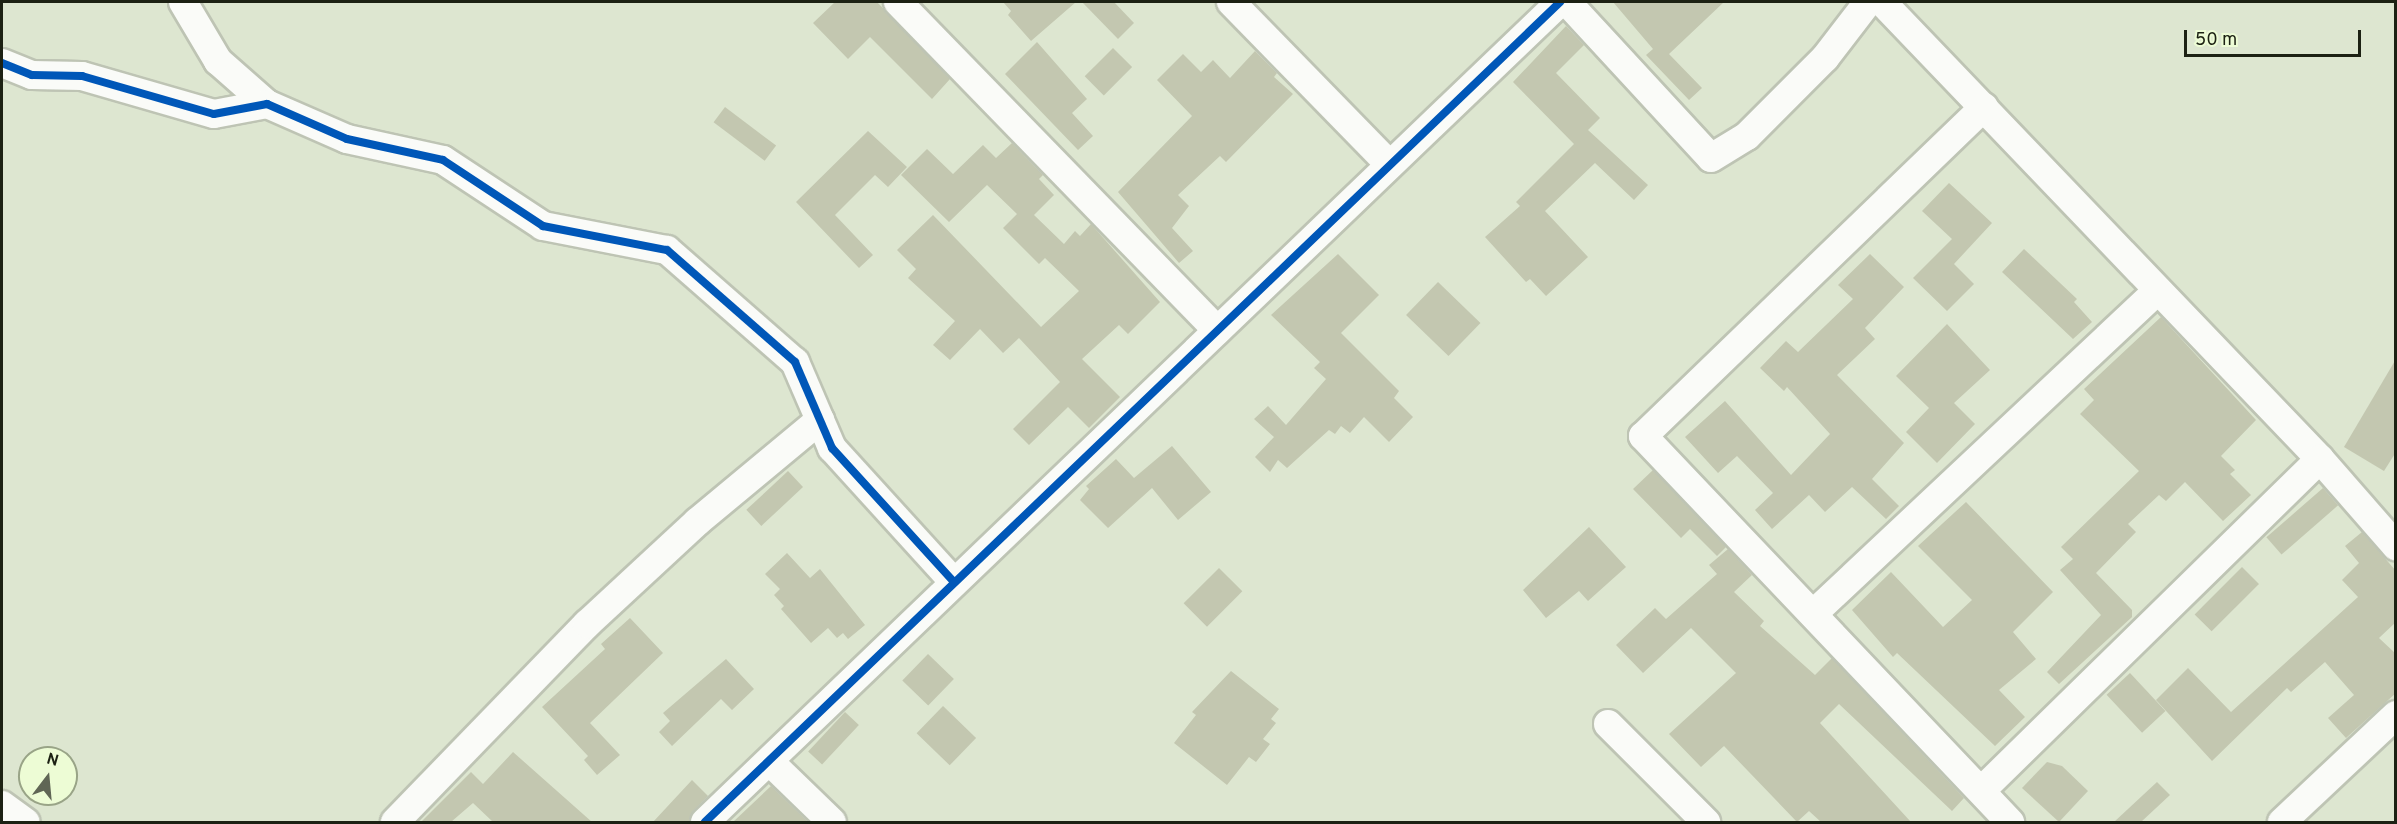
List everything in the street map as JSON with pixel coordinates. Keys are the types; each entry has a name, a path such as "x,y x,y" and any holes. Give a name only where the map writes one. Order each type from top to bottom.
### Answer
{"street":[{"path":"183,2 218,61 267,104 347,139 443,160 543,226 667,250 795,362 832,448 954,582"},
{"path":"898,2 1217,330"},
{"path":"1231,2 1389,164"},
{"path":"705,822 1560,2"},
{"path":"1567,2 1711,158 1747,136 1825,57 1868,2"},
{"path":"1882,2 2320,459 2396,546"},
{"path":"2,63 32,75 82,76 214,114 267,104"},
{"path":"1984,107 1643,436 2010,822"},
{"path":"1813,614 2158,290"},
{"path":"395,822 587,624 697,522 820,420"},
{"path":"1982,790 2320,459"},
{"path":"2282,822 2396,715"},
{"path":"1608,724 1706,822"},
{"path":"770,762 832,822"},
{"path":"2,805 25,822"}],"building":[{"path":"835,2 877,2 950,79 932,99 870,37 848,59 813,23"},
{"path":"1003,2 1076,2 1031,41 1008,15 1011,11"},
{"path":"1082,2 1114,2 1134,23 1118,39"},
{"path":"1613,2 1724,2 1669,54 1702,88 1689,100 1646,55 1653,49"},
{"path":"1566,26 1584,45 1556,73 1600,118 1588,130 1648,185 1634,200 1595,163 1545,211 1588,257 1546,296 1530,279 1526,282 1485,237 1520,206 1516,202 1574,144 1513,82"},
{"path":"1037,42 1087,99 1072,113 1093,136 1078,150 1005,74"},
{"path":"1113,48 1132,67 1104,95 1085,76"},
{"path":"1255,51 1277,73 1274,77 1293,94 1226,162 1220,156 1178,195 1189,206 1172,228 1193,251 1179,263 1118,192 1192,116 1157,80 1183,54 1201,72 1213,60 1230,78"},
{"path":"725,107 776,146 765,161 714,122"},
{"path":"868,131 907,167 888,187 875,175 835,215 873,255 859,268 796,202"},
{"path":"1012,143 1043,175 1039,179 1054,195 1034,215 1064,244 1075,231 1080,236 1091,224 1160,302 1128,334 1119,325 1082,359 1120,397 1089,428 1068,407 1029,445 1013,429 1060,382 1019,338 1003,353 980,329 950,360 933,345 955,321 908,278 916,269 897,250 933,215 1041,327 1079,291 1045,258 1039,264 1003,228 1017,214 987,185 949,222 901,175 927,149 953,174 983,145 996,158"},
{"path":"1949,183 1992,223 1954,264 1974,284 1947,311 1913,278 1952,239 1922,211"},
{"path":"2024,249 2077,299 2074,302 2092,322 2073,339 2002,272"},
{"path":"1338,254 1379,295 1341,333 1399,391 1394,398 1413,417 1389,442 1364,417 1350,433 1341,426 1335,434 1329,430 1287,468 1278,460 1270,472 1255,457 1274,437 1254,419 1268,406 1286,425 1326,379 1314,368 1320,362 1271,315"},
{"path":"1870,254 1904,287 1865,328 1875,339 1837,375 1904,443 1872,479 1899,506 1886,519 1852,487 1825,512 1809,495 1772,529 1755,510 1773,493 1737,456 1718,473 1685,437 1725,401 1791,475 1830,434 1787,387 1784,391 1760,368 1786,341 1798,352 1853,299 1838,285"},
{"path":"1438,282 1480,323 1448,356 1406,315"},
{"path":"2161,317 2256,420 2221,456 2235,470 2230,474 2251,495 2223,521 2185,482 2166,501 2159,495 2128,524 2136,532 2096,573 2132,610 2132,617 2059,684 2047,672 2101,615 2060,570 2073,559 2061,547 2139,471 2080,414 2094,400 2084,389"},
{"path":"1947,324 1990,370 1954,403 1975,424 1937,463 1906,432 1929,408 1896,376"},
{"path":"2396,359 2396,452 2384,471 2344,447"},
{"path":"1172,446 1211,492 1178,520 1152,488 1108,528 1080,500 1089,489 1086,486 1116,459 1134,478"},
{"path":"1653,470 1726,547 1717,556 1690,529 1681,538 1633,489"},
{"path":"788,471 803,487 761,526 746,510"},
{"path":"2323,488 2338,505 2281,555 2266,537"},
{"path":"1966,502 2053,592 2013,632 2036,659 1999,690 2025,717 1995,746 1897,653 1893,657 1852,610 1891,572 1943,627 1972,600 1918,546"},
{"path":"1589,527 1626,567 1588,601 1579,591 1546,618 1523,590"},
{"path":"2362,532 2396,571 2396,622 2379,638 2396,654 2396,693 2346,738 2328,718 2354,695 2325,662 2291,692 2287,688 2212,761 2156,700 2188,668 2231,712 2358,597 2342,580 2359,563 2345,546"},
{"path":"1728,549 1752,575 1734,592 1764,621 1760,626 1815,675 1832,658 1964,798 1952,811 1839,704 1820,723 1911,822 1821,822 1809,811 1797,822 1724,746 1701,767 1669,734 1736,673 1691,628 1643,673 1616,645 1655,608 1666,619 1717,574 1709,565"},
{"path":"787,553 810,578 820,569 865,625 848,639 843,633 837,638 828,628 811,643 781,609 784,606 774,595 780,589 765,574"},
{"path":"2242,567 2259,584 2212,631 2195,614"},
{"path":"1219,568 1242,591 1207,627 1184,603"},
{"path":"630,618 663,653 590,723 620,755 597,775 584,760 588,756 542,707 605,649 601,644"},
{"path":"928,654 954,679 928,706 902,681"},
{"path":"726,659 754,689 732,710 721,699 672,746 659,732 670,721 663,713"},
{"path":"1231,671 1279,709 1271,719 1276,723 1263,739 1270,744 1256,762 1249,757 1227,785 1174,743 1196,715 1192,712"},
{"path":"2130,673 2165,711 2142,733 2107,695"},
{"path":"943,706 976,738 950,765 917,733"},
{"path":"845,712 859,725 822,764 808,751"},
{"path":"513,752 592,822 493,822 473,803 451,822 421,822 471,772 483,784"},
{"path":"2047,762 2062,766 2088,791 2059,822 2022,788"},
{"path":"692,780 708,796 693,811 689,822 653,822"},
{"path":"2157,782 2170,795 2141,822 2114,822"},
{"path":"771,786 808,822 733,822"}],"cycle path":[{"path":"705,822 1560,2"},
{"path":"2,63 32,75 82,76 214,114 267,104 347,139 443,160 543,226 667,250 795,362 832,448 954,582"}]}
